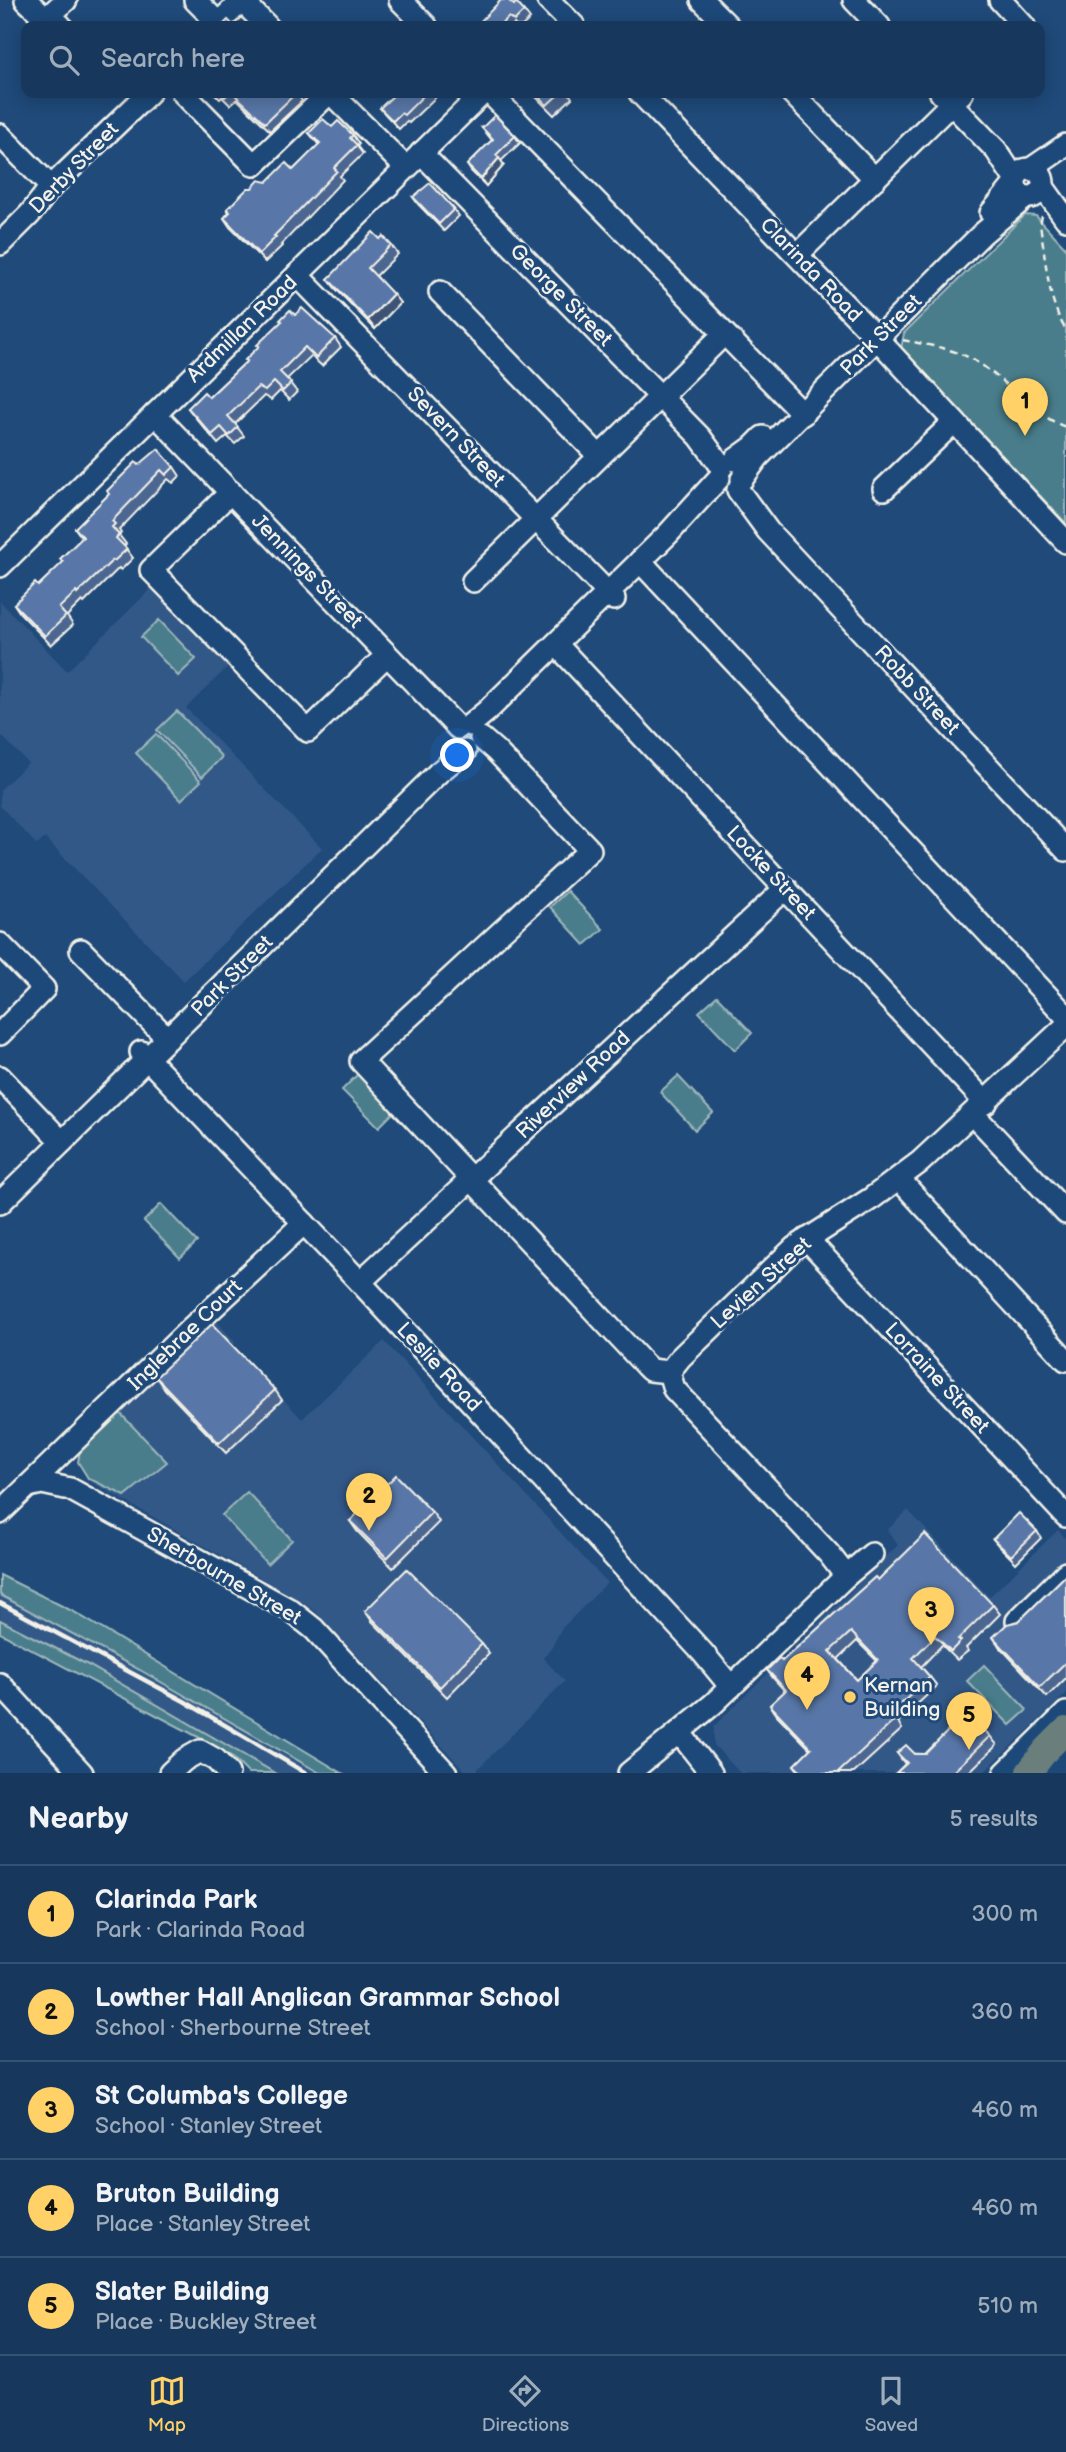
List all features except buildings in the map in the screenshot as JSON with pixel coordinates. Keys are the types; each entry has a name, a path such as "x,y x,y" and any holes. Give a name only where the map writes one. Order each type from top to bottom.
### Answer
{"main road":[{"path":"1029,1773 1066,1730"},
{"path":"1029,1773 1066,1747"}],"street":[{"path":"26,0 46,19 55,21 66,0"},
{"path":"195,0 213,21"},
{"path":"221,21 242,0 262,21"},
{"path":"400,0 421,21"},
{"path":"702,0 723,21"},
{"path":"854,0 873,21"},
{"path":"1000,0 1019,21"},
{"name":"Derby Street","path":"0,244 135,98"},
{"path":"188,98 254,165 325,98"},
{"name":"George Street","path":"336,98 413,161 662,397 700,438 730,477"},
{"name":"Ardmillan Road","path":"0,566 478,98"},
{"path":"495,98 799,410"},
{"name":"Clarinda Road","path":"645,98 797,255 881,337 954,422 1066,542"},
{"path":"797,98 875,179"},
{"path":"797,255 875,179 950,98"},
{"path":"954,98 996,150 1037,191"},
{"path":"0,135 51,187"},
{"name":"Park Street","path":"0,1203 59,1139 439,772 468,736 643,564 702,512 753,447 881,337 982,234 1037,191 1066,146"},
{"name":"Severn Street","path":"298,275 611,596"},
{"path":"440,292 599,456"},
{"path":"474,581 724,334"},
{"name":"Jennings Street","path":"156,414 387,655 468,736 496,751 590,850 361,1061 470,1179"},
{"path":"884,489 954,422"},
{"name":"Robb Street","path":"730,477 768,531 1066,850"},
{"path":"231,492 151,570 308,731 387,655"},
{"path":"643,564 1066,1016"},
{"name":"Locke Street","path":"559,648 786,888 979,1108 1066,1213"},
{"name":"Riverview Road","path":"360,1282 786,888"},
{"path":"0,944 44,989 0,1034"},
{"path":"81,950 165,1036"},
{"name":"Levien Street","path":"669,1372 769,1271 807,1239 899,1180 979,1108 1062,1039"},
{"name":"Leslie Road","path":"145,1055 360,1282 694,1643 731,1687"},
{"path":"0,1077 59,1139"},
{"name":"Park Street","path":"0,1190 59,1139"},
{"path":"470,1179 650,1370 669,1372 674,1389 829,1554 846,1576"},
{"path":"899,1180 1066,1360"},
{"name":"Inglebrae Court","path":"28,1486 304,1223"},
{"name":"Lorraine Street","path":"807,1239 1066,1516"},
{"path":"68,1449 63,1475 70,1489"},
{"name":"Sherbourne Street","path":"28,1486 43,1483 70,1489 301,1617 446,1773"},
{"path":"0,1513 28,1486"},
{"path":"629,1773 731,1687 872,1554"},
{"path":"1017,1620 1066,1573"},
{"path":"0,1684 82,1773"},
{"path":"1005,1773 1066,1713"},
{"path":"679,1732 710,1773"},
{"path":"1053,1773 1066,1747"},
{"path":"170,1773 184,1760 201,1751 216,1760 228,1773"}],"path":[{"path":"1037,191 1039,208 1044,213 1040,218 1040,225 1057,313 1066,330"},
{"path":"881,337 937,347 967,356 1049,420 1066,427"}],"shaded area":[{"path":"158,582 234,661 186,708 322,848 184,981 45,838 37,845 0,806 0,790 28,763 0,734 0,601 67,671"},
{"path":"214,1318 235,1342 233,1346 302,1419 384,1341 607,1583 561,1629 543,1658 565,1681 474,1773 467,1773 316,1612 296,1598 86,1479 80,1460 84,1446"},
{"path":"908,1510 989,1597 1058,1530 1066,1539 1066,1694 983,1773 740,1773 714,1745 714,1726 898,1545 887,1530"},
{"path":"0,1595 140,1670 320,1773 275,1773 90,1666 0,1620"}],"green space":[{"path":"1025,215 1036,216 1066,248 1066,523 901,349 904,333"},
{"path":"159,620 196,659 178,676 141,637"},
{"path":"177,711 222,757 202,777 157,730"},
{"path":"156,734 201,781 181,800 136,753"},
{"path":"567,891 603,929 585,945 550,907"},
{"path":"717,996 752,1033 735,1050 699,1012"},
{"path":"359,1073 396,1110 379,1127 342,1090"},
{"path":"678,1076 713,1113 695,1130 660,1092"},
{"path":"161,1204 197,1242 180,1258 144,1221"},
{"path":"118,1411 167,1462 125,1496 88,1478 78,1462 81,1444"},
{"path":"247,1492 292,1540 267,1564 222,1515"},
{"path":"0,1575 74,1612 342,1773 320,1773 140,1670 0,1595"},
{"path":"0,1620 90,1666 275,1773 248,1773 231,1756 200,1738 0,1633"},
{"path":"984,1665 1027,1710 1010,1725 967,1681"}],"railway":[{"path":"0,1603 184,1701 306,1773"}],"place":[{"name":"Clarinda Park","path":"1025,436"},
{"name":"Lowther Hall Anglican Grammar School","path":"369,1531"},
{"name":"St Columba's College","path":"931,1645"},
{"name":"Kernan Building","path":"850,1697"},
{"name":"Bruton Building","path":"807,1710"},
{"name":"Slater Building","path":"969,1750"}]}
